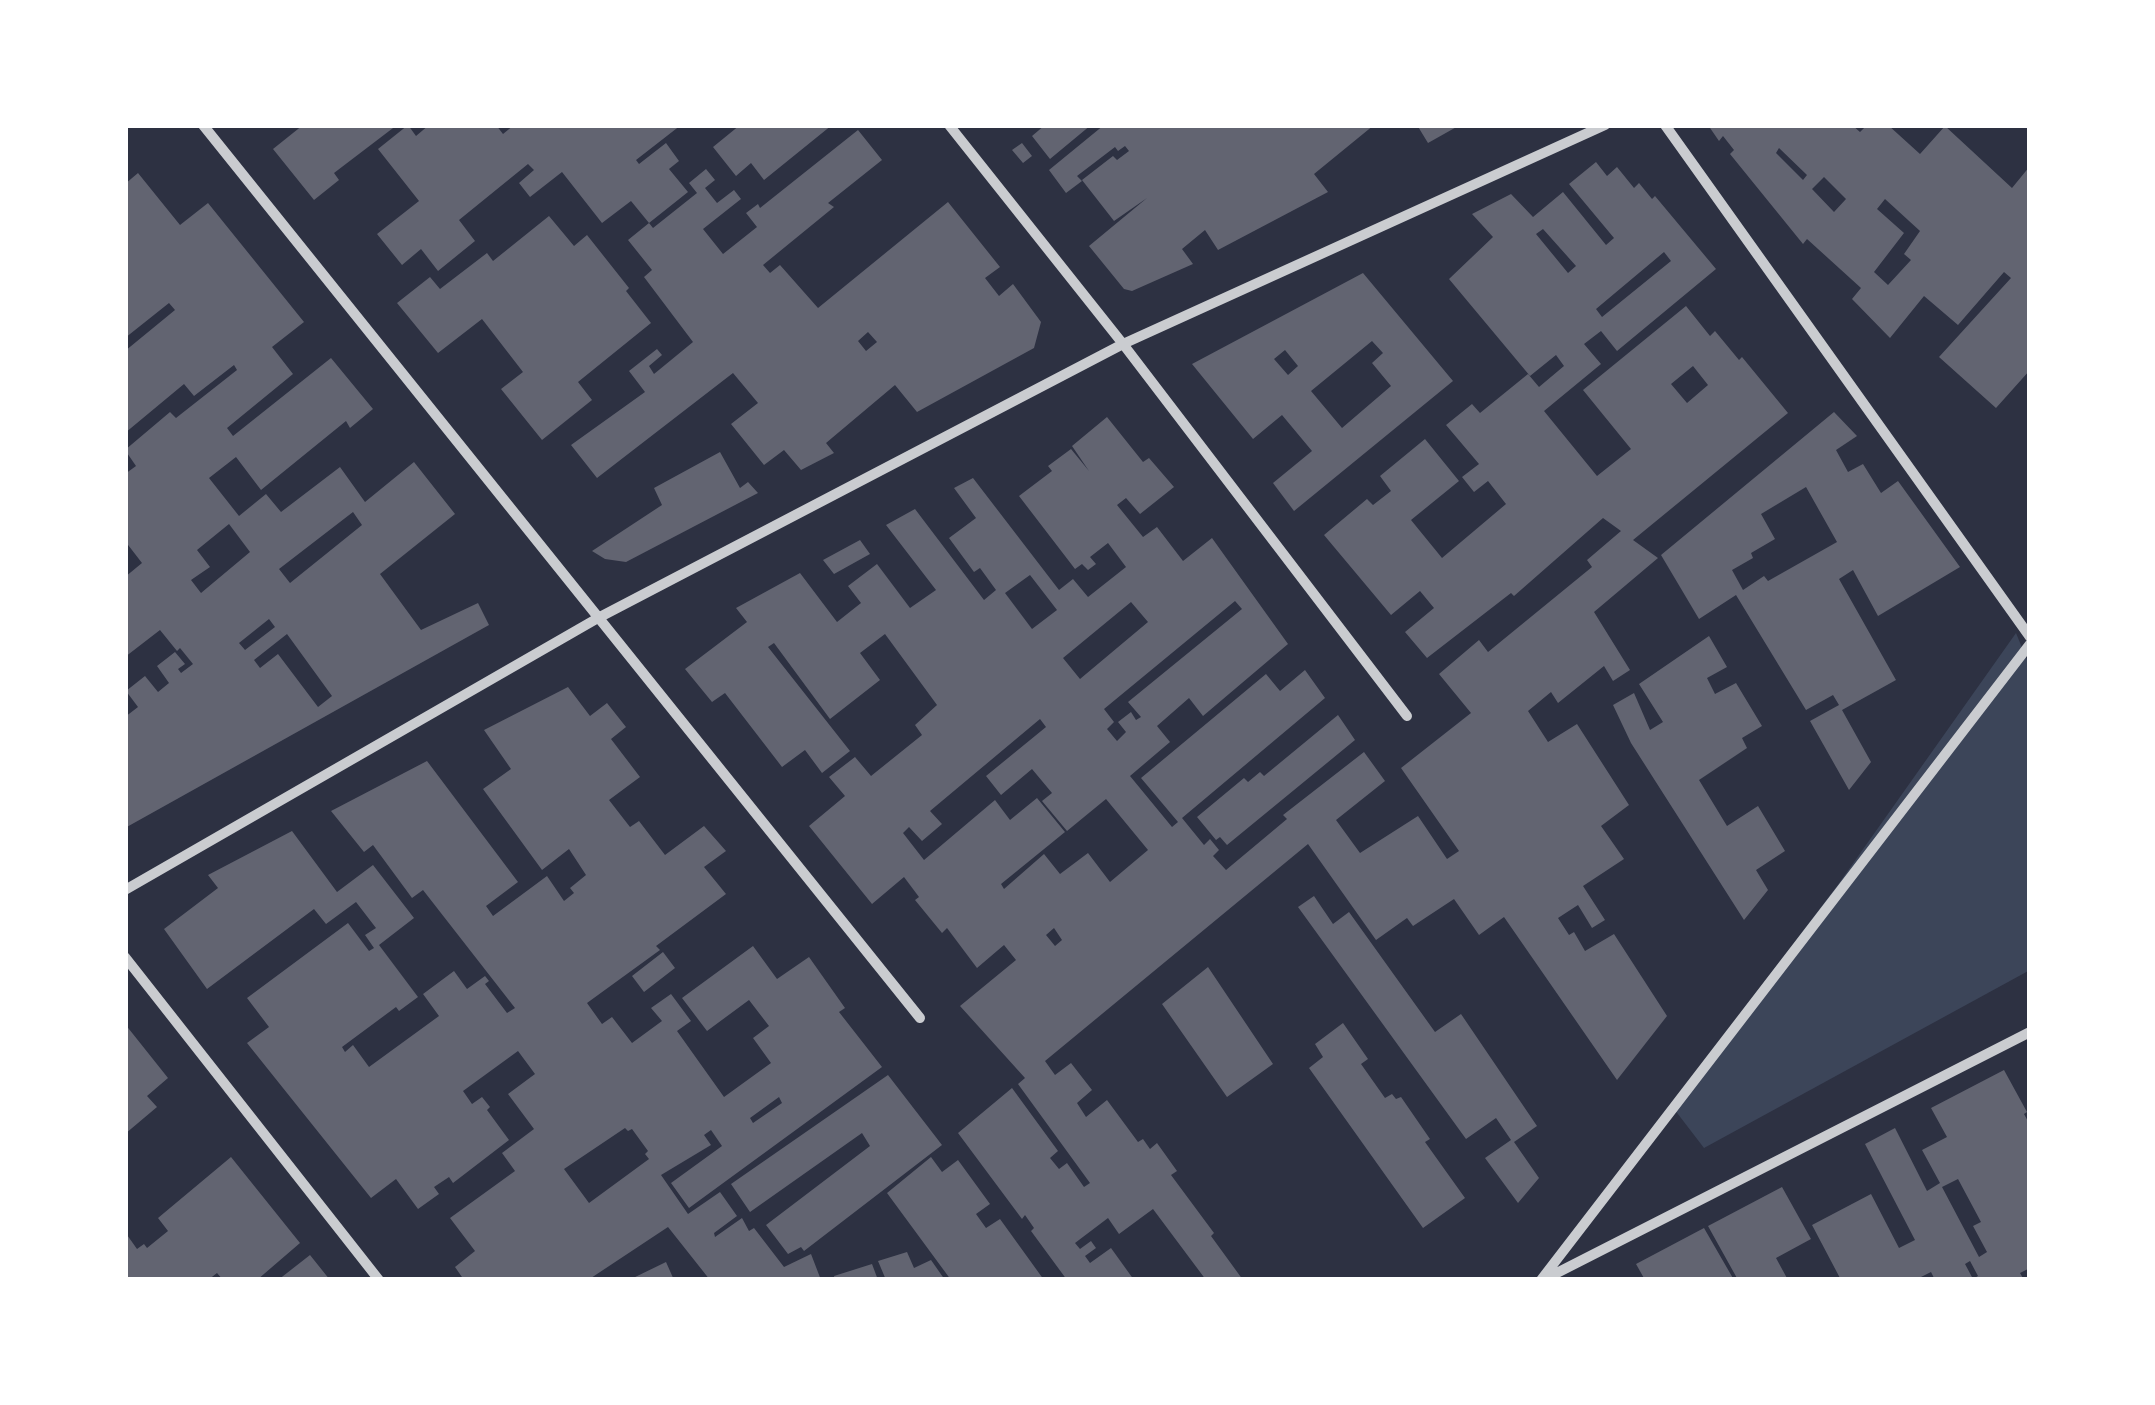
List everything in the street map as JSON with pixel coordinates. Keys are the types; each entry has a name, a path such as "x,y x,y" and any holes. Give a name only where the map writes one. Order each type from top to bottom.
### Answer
{"street":[{"path":"203,125 920,1018"},
{"path":"950,125 1407,716"},
{"path":"125,890 598,618 1123,344 1605,125"},
{"path":"1542,1280 2030,641 1665,125"},
{"path":"125,957 379,1280"},
{"path":"1542,1280 2030,1032"}],"shaded area":[{"path":"2016,633 2030,667 2030,970 1704,1148 1671,1105 1837,886"}],"building":[{"path":"303,125 397,125 334,173 339,180 314,200 273,149"},
{"path":"408,125 416,136 429,125 496,125 503,134 514,125 681,125 636,160 639,164 666,143 679,161 669,169 688,192 649,223 631,201 602,223 562,172 530,197 519,183 534,170 528,164 459,220 475,241 438,271 421,249 402,265 377,234 419,201 378,149"},
{"path":"740,125 832,125 764,180 751,163 736,176 713,147"},
{"path":"1045,125 1091,125 1050,159 1032,136"},
{"path":"1104,125 1374,125 1314,174 1328,192 1218,250 1205,230 1182,249 1193,264 1132,291 1124,289 1089,246 1147,198 1114,221 1082,180 1113,156 1117,160 1129,151 1125,146 1118,151 1115,147 1077,176 1082,181 1066,193 1049,170"},
{"path":"1417,125 1460,125 1428,143"},
{"path":"1708,125 1852,125 1860,132 1867,125 1888,125 1920,154 1945,126 2012,188 2030,166 2030,370 1996,408 1939,357 2011,278 2004,272 1958,325 1924,296 1890,338 1852,299 1861,288 1807,239 1803,244 1730,154 1734,150 1723,136 1719,141","holes":["1779,148 1807,175 1803,180 1776,153","1824,177 1846,199 1834,212 1812,189","1885,199 1920,231 1904,254 1911,260 1888,285 1874,272 1904,233 1877,209"]},
{"path":"858,130 882,160 828,203 834,207 763,265 770,273 780,265 818,308 948,202 1000,267 985,278 999,296 1013,284 1041,322 1034,348 917,412 895,385 826,443 834,453 801,470 784,450 764,465 731,424 758,403 733,373 597,478 571,445 645,392 629,371 657,349 662,355 649,366 654,374 693,342 644,277 652,270 628,240 649,223 653,228 697,193 689,183 706,169 715,180 705,188 717,203 734,190 741,199 703,229 723,254 757,227 746,213 758,204 760,208","holes":["868,332 877,342 866,351 858,341"]},
{"path":"1022,143 1032,156 1023,163 1012,150"},
{"path":"1596,162 1607,176 1617,167 1634,188 1639,183 1652,199 1655,196 1716,269 1617,351 1601,331 1584,344 1601,364 1544,411 1597,476 1631,449 1583,390 1686,306 1710,336 1715,331 1739,360 1742,357 1788,413 1633,540 1658,558 1594,612 1630,670 1613,681 1604,666 1558,703 1551,692 1528,711 1548,742 1577,724 1629,805 1601,826 1624,859 1583,886 1605,920 1592,928 1578,905 1558,918 1569,935 1574,932 1585,951 1614,934 1667,1016 1617,1080 1504,917 1479,935 1454,899 1413,926 1407,918 1376,940 1308,844 1045,1061 1055,1075 1071,1063 1092,1090 1077,1103 1086,1117 1107,1100 1138,1142 1143,1139 1150,1149 1157,1143 1177,1171 1171,1175 1243,1280 1206,1280 1153,1209 1119,1234 1108,1218 1075,1243 1080,1249 1091,1241 1096,1248 1085,1256 1090,1263 1111,1248 1134,1280 1067,1280 1031,1231 1034,1228 1025,1215 1022,1219 958,1133 1012,1088 1058,1151 1050,1158 1059,1169 1067,1163 1084,1187 1090,1183 1018,1084 1025,1078 960,1006 1016,960 1004,945 977,968 947,928 942,933 915,900 919,897 904,877 872,904 809,826 845,796 829,777 855,757 871,776 922,735 915,725 937,705 885,634 860,653 880,680 830,719 774,643 768,647 850,751 822,773 805,750 782,767 725,693 712,702 685,669 747,622 736,608 800,573 837,622 861,603 848,586 877,564 910,608 936,590 886,525 915,509 984,600 996,590 980,568 974,572 949,538 976,518 954,488 973,478 1059,590 1073,579 1088,597 1126,567 1108,543 1090,557 1096,564 1088,570 1082,564 1075,569 1019,496 1052,471 1048,466 1071,449 1089,471 1072,446 1107,417 1143,462 1149,458 1174,487 1140,514 1126,498 1117,505 1143,537 1157,527 1183,561 1212,538 1288,644 1203,716 1189,698 1157,726 1170,742 1130,776 1172,827 1178,822 1141,778 1266,674 1280,691 1305,670 1325,698 1182,818 1204,845 1210,839 1219,850 1213,856 1226,870 1287,819 1283,815 1364,752 1385,781 1336,820 1360,853 1418,816 1447,859 1459,851 1401,768 1471,713 1439,674 1479,640 1488,652 1592,567 1587,560 1621,531 1603,518 1514,596 1511,593 1427,658 1405,632 1434,608 1420,591 1391,615 1324,535 1367,499 1373,505 1391,491 1380,476 1425,439 1459,481 1411,520 1442,558 1506,504 1488,481 1474,492 1462,477 1479,464 1446,425 1472,404 1480,413 1528,374 1539,387 1564,366 1556,355 1530,376 1449,279 1493,237 1472,214 1511,194 1533,217 1563,192 1606,245 1614,238 1569,184","holes":["1543,229 1576,266 1568,273 1536,234","1664,252 1671,261 1602,317 1596,309","1693,366 1708,385 1687,403 1671,384","1030,575 1057,610 1032,629 1005,593","1235,601 1242,609 1128,702 1141,717 1136,720 1131,712 1118,722 1126,732 1117,741 1107,729 1114,722 1104,709","1131,602 1148,622 1080,679 1063,658","1040,719 1046,727 986,776 1001,795 1032,769 1052,793 1042,801 1067,831 1106,799 1148,850 1110,882 1088,853 1060,874 1044,854 1004,889 1001,884 1065,832 1037,798 1010,820 995,800 924,860 903,833 909,827 922,841 942,824 930,811","1054,928 1062,940 1055,946 1046,935"]},
{"path":"138,173 180,225 208,203 304,322 272,347 293,374 227,428 233,436 331,358 373,409 350,428 346,421 261,490 236,457 209,478 239,516 266,494 281,512 340,467 365,502 414,462 455,514 380,574 421,630 478,603 489,625 125,828 125,717 138,707 126,691 145,676 158,692 169,683 157,666 175,652 185,664 178,669 181,673 193,664 160,630 125,657 125,577 142,563 125,541 125,474 136,466 125,450 170,412 176,418 237,370 234,365 194,396 184,384 125,433 125,351 175,310 169,303 125,338 125,184","holes":["353,512 362,525 290,583 279,569","229,524 250,552 201,593 191,580 210,567 197,550","269,619 275,627 245,650 239,643","287,634 332,696 318,707 278,654 260,668 254,660"]},
{"path":"549,216 574,246 587,235 651,323 578,382 592,400 542,440 501,389 523,372 482,319 438,353 397,303 430,277 440,289 487,253 493,261"},
{"path":"1363,273 1453,381 1294,511 1273,483 1312,451 1282,415 1253,439 1192,364","holes":["1372,341 1383,353 1372,363 1391,386 1342,428 1311,391","1285,350 1298,366 1288,375 1274,359"]},
{"path":"1834,412 1857,436 1836,450 1848,472 1863,464 1881,493 1898,481 1960,567 1878,616 1853,570 1839,579 1896,680 1842,710 1871,762 1849,790 1810,721 1839,705 1833,695 1806,710 1736,595 1699,619 1661,555","holes":["1806,487 1837,542 1768,581 1764,576 1743,590 1732,570 1775,539 1761,514"]},
{"path":"720,452 740,488 748,482 758,493 626,562 605,559 592,551 662,505 654,488"},
{"path":"860,540 870,554 834,574 823,560"},
{"path":"1709,636 1727,667 1707,678 1715,694 1736,683 1762,726 1742,738 1747,748 1699,780 1727,826 1758,806 1785,851 1756,870 1768,890 1744,920 1631,743 1613,705 1634,693 1650,730 1663,722 1639,684"},
{"path":"568,687 590,716 607,703 626,727 611,739 640,777 609,800 630,827 639,821 665,855 704,826 726,851 704,867 726,894 656,946 660,950 587,1003 602,1024 612,1017 632,1043 662,1021 651,1008 671,994 691,1021 677,1031 724,1097 771,1063 753,1038 769,1026 749,1000 707,1031 682,998 753,946 777,979 809,957 845,1008 839,1012 882,1067 689,1208 671,1183 722,1146 711,1130 704,1135 711,1145 661,1175 688,1214 720,1192 737,1216 714,1233 715,1237 742,1218 749,1231 754,1228 784,1267 811,1254 821,1280 710,1280 668,1227 593,1280 464,1280 455,1267 475,1251 450,1218 515,1171 502,1153 534,1129 508,1094 535,1074 518,1051 463,1091 472,1104 482,1097 509,1140 453,1183 449,1177 434,1187 439,1194 418,1209 396,1179 371,1198 247,1043 269,1027 247,998 348,923 369,951 374,948 365,935 376,928 356,902 326,924 314,909 207,989 164,929 218,888 208,875 292,831 337,892 373,865 414,918 379,945 418,997 399,1011 396,1007 342,1047 345,1052 353,1045 369,1067 439,1016 423,994 454,971 467,989 485,976 489,981 485,984 507,1013 515,1008 423,890 412,898 373,845 364,852 331,811 427,761 518,882 486,906 493,916 547,876 564,901 574,893 570,888 586,875 569,849 542,870 483,789 511,769 484,730","holes":["779,1097 782,1103 753,1123 750,1118","625,1128 632,1129 648,1151 645,1154 649,1159 589,1203 564,1169"]},
{"path":"1338,715 1355,740 1227,845 1220,837 1216,840 1197,817 1244,778 1248,782 1260,772 1264,776"},
{"path":"1314,896 1333,924 1349,912 1435,1032 1461,1014 1537,1126 1514,1142 1539,1178 1518,1203 1485,1158 1511,1140 1496,1118 1466,1139 1298,907"},
{"path":"663,952 675,968 644,992 632,976"},
{"path":"1208,967 1273,1064 1227,1097 1162,1004"},
{"path":"1343,1023 1368,1059 1361,1064 1385,1098 1392,1094 1396,1099 1401,1097 1430,1139 1425,1142 1465,1198 1423,1228 1309,1068 1323,1057 1315,1044"},
{"path":"125,1024 168,1078 147,1096 157,1107 125,1134"},
{"path":"2004,1070 2027,1112 2024,1114 2030,1125 2030,1268 2020,1273 2024,1280 1935,1280 1931,1272 1915,1280 1841,1280 1812,1225 1871,1194 1899,1248 1915,1240 1865,1144 1895,1128 1927,1191 1940,1183 1922,1150 1947,1137 1931,1108","holes":["1958,1179 1981,1222 1973,1226 1987,1252 1979,1257 1942,1187","1970,1261 1978,1276 1973,1279 1965,1264"]},
{"path":"888,1075 942,1145 804,1251 801,1247 788,1254 766,1225 870,1146 862,1133 750,1212 731,1184"},
{"path":"231,1157 300,1243 257,1280 223,1280 217,1273 208,1280 125,1280 125,1232 137,1249 144,1244 147,1248 168,1231 158,1218"},
{"path":"931,1157 942,1172 958,1160 990,1204 976,1214 986,1228 1000,1219 1044,1280 951,1280 887,1193"},
{"path":"1782,1187 1811,1239 1776,1258 1788,1280 1738,1280 1708,1226"},
{"path":"1704,1228 1734,1280 1645,1280 1636,1264"},
{"path":"907,1252 914,1268 931,1260 945,1280 886,1280 878,1261"},
{"path":"310,1255 330,1280 278,1280"},
{"path":"666,1262 674,1280 629,1280"},
{"path":"872,1264 878,1280 835,1280 834,1276"}]}
